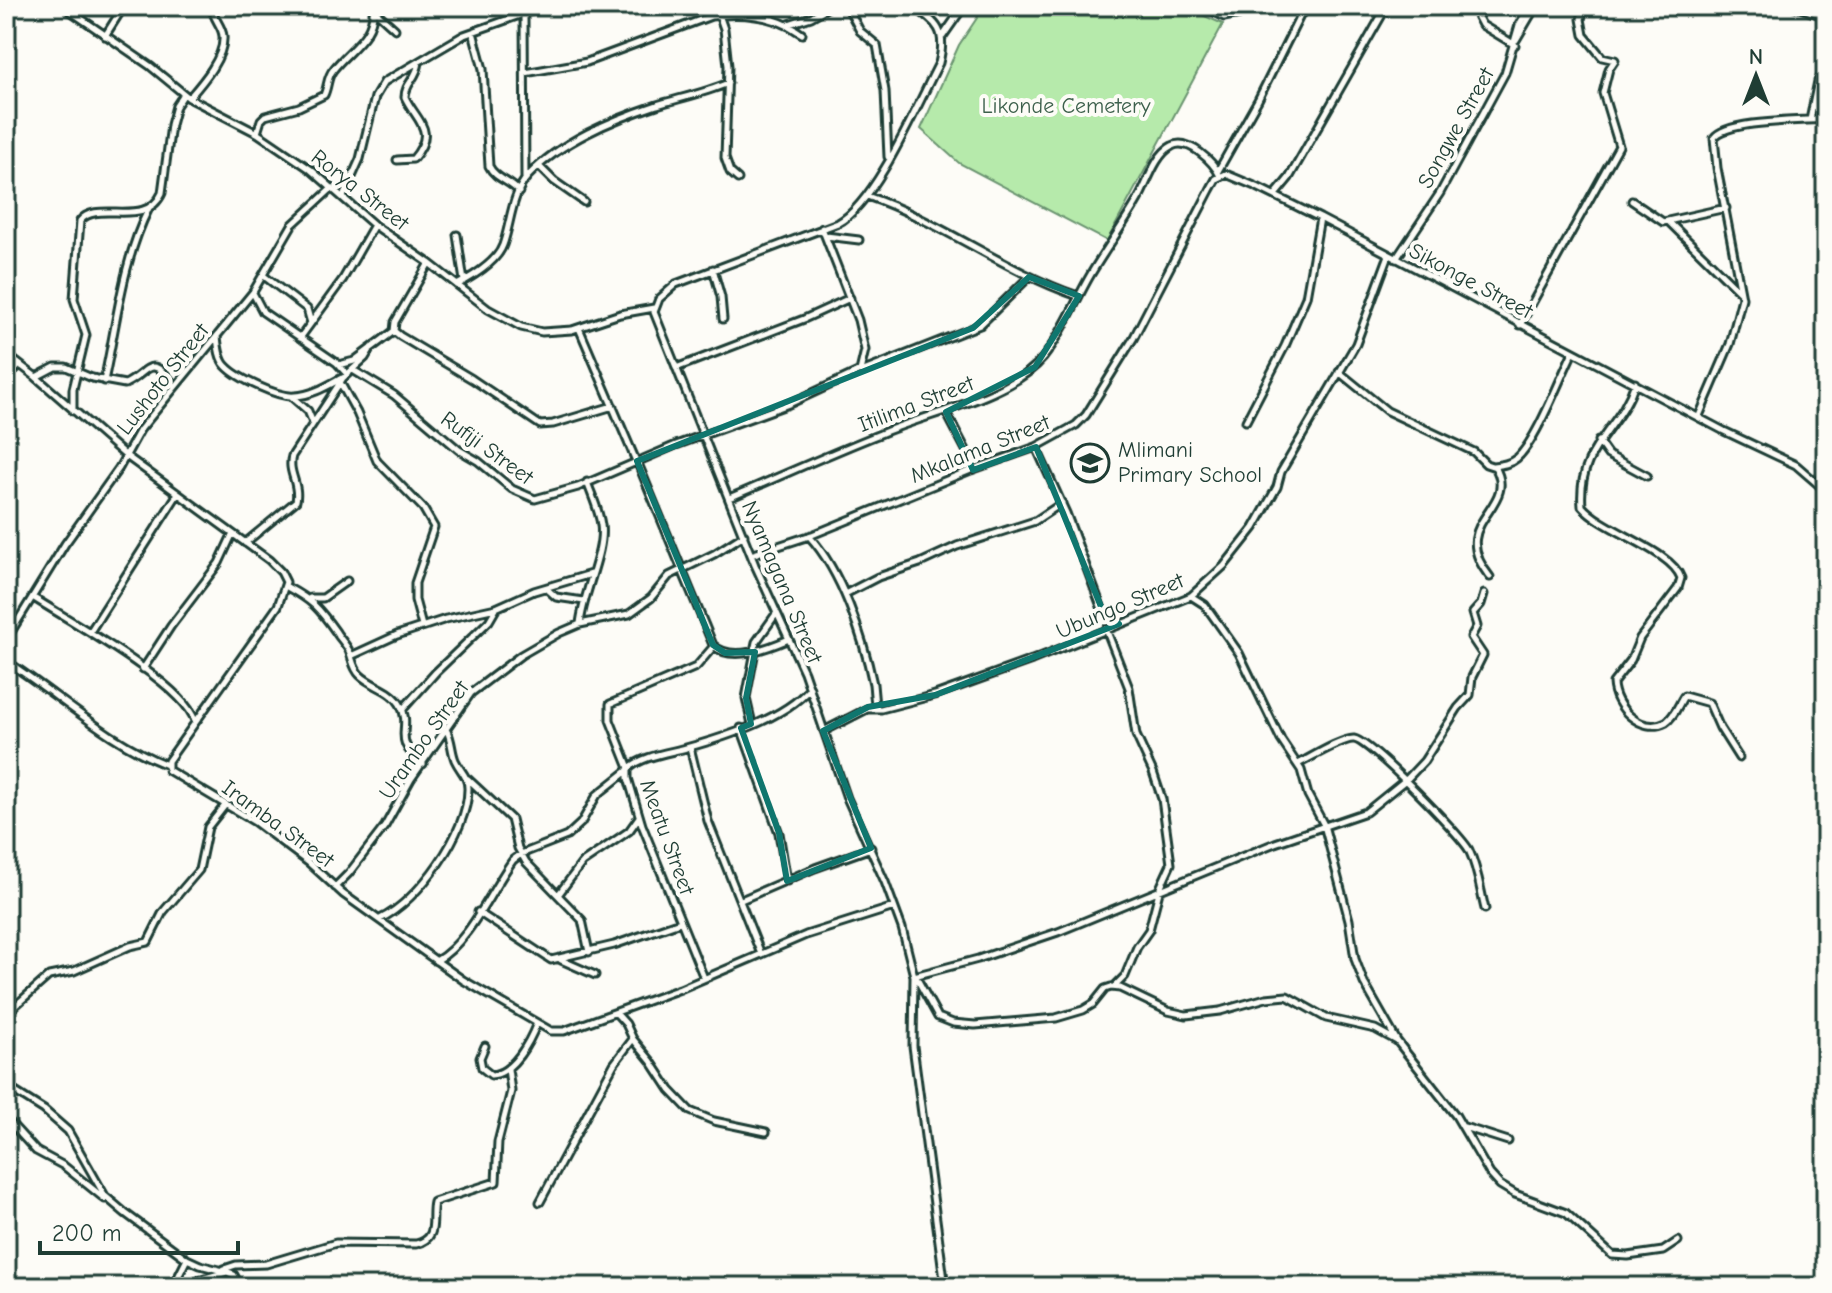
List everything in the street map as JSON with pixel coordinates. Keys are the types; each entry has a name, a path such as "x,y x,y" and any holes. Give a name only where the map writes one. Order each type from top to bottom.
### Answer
{"street":[{"name":"Rorya Street","path":"63,6 150,66 187,96 257,133 310,169 374,225 488,309 529,330 555,332 579,328 620,314 654,308"},
{"path":"105,36 124,6"},
{"path":"104,381 133,245 150,208 162,193 174,112 215,60 221,47 223,35 212,15 212,6"},
{"path":"343,197 360,159 371,108 378,91 388,79 473,32 545,6"},
{"path":"716,6 726,38 725,158 730,172 738,179"},
{"path":"788,24 811,17 830,6"},
{"path":"847,6 863,34 877,45 885,91 888,159"},
{"path":"912,6 934,22 942,37"},
{"path":"654,308 669,289 849,217 867,196 888,159 939,63 942,37 964,6"},
{"path":"1203,6 1228,17 1240,14 1245,6"},
{"name":"Mkalama Street","path":"751,555 809,536 1036,447 1076,425 1086,415 1133,339 1305,6"},
{"path":"1275,195 1289,178 1387,6"},
{"path":"1472,6 1482,25 1516,43"},
{"name":"Songwe Street","path":"1396,259 1440,193 1505,73 1519,25 1533,6"},
{"path":"1520,325 1619,146 1603,93 1609,69 1615,60 1602,57 1584,35 1580,23 1585,6"},
{"path":"1794,6 1826,17"},
{"path":"373,8 395,29"},
{"path":"257,133 265,116 299,107 324,95 332,70 367,35 373,8"},
{"path":"525,73 587,62 691,22 719,15 773,19 788,24 802,34"},
{"path":"524,16 525,179"},
{"path":"473,32 483,69 489,166 494,174 512,184 519,192"},
{"path":"397,160 413,159 423,141 423,126 405,97 406,89 417,75 419,61"},
{"path":"1810,120 1818,81 1826,69"},
{"path":"457,285 500,250 525,179 539,166 578,139 620,120 728,83"},
{"path":"1699,416 1730,344 1738,320 1741,293 1713,144 1717,133 1744,125 1826,119"},
{"name":"Itilima Street","path":"729,498 882,433 946,412 1017,380 1035,367 1053,343 1169,148 1176,144 1187,146 1209,160 1219,173"},
{"path":"539,166 584,202"},
{"name":"Sikonge Street","path":"1219,173 1275,195 1724,431 1796,465 1826,491"},
{"name":"Lushoto Street","path":"6,640 140,430 253,292 292,225 332,188"},
{"path":"867,196 891,205 1029,277 1079,296"},
{"path":"1632,201 1654,217 1670,223 1741,293"},
{"path":"73,411 73,389 86,335 74,299 80,221 88,214 150,208"},
{"path":"1670,223 1726,208"},
{"path":"1246,421 1285,346 1306,297 1320,218"},
{"path":"300,338 357,257 374,225"},
{"path":"822,228 850,298 865,350 862,367 856,374"},
{"path":"457,235 464,281"},
{"path":"826,236 859,240"},
{"name":"Ubungo Street","path":"824,731 867,709 935,695 1191,596 1224,566 1254,528 1277,487 1281,472 1361,335 1389,255"},
{"path":"339,365 354,361 394,331 403,307 429,263"},
{"path":"713,269 723,319"},
{"path":"264,276 307,309 311,323"},
{"name":"Rufiji Street","path":"253,292 263,312 339,365 346,376 394,395 459,450 524,497 543,499 789,404 980,325 1029,277"},
{"path":"676,368 850,298"},
{"name":"Nyamagana Street","path":"654,308 657,325 751,555 810,688 847,798 871,848 902,928 915,976 913,1046 945,1287"},
{"path":"579,328 714,646 725,653 755,651 789,639"},
{"path":"394,331 540,425 551,425 613,406"},
{"path":"217,336 219,354 227,367 269,392 291,396 318,391 346,376"},
{"path":"245,543 296,501 297,488 289,468 290,462 346,376 371,348"},
{"path":"1339,372 1387,411 1474,452 1492,466 1513,461 1521,454 1573,352"},
{"path":"6,354 125,455 281,572 287,587 319,608 351,656 360,676 399,702 403,742 411,755 423,764"},
{"path":"6,378 20,365"},
{"path":"36,377 55,367 125,384 151,367 165,375 175,387"},
{"path":"346,376 377,461 423,508 434,527 415,583 415,600 422,626"},
{"path":"1635,383 1625,407 1598,441 1590,457 1583,507 1613,529 1673,564 1681,578 1678,588 1640,638 1631,660 1613,683 1617,699 1634,719 1642,724 1655,725 1670,719 1684,696 1709,703 1739,758"},
{"path":"291,396 308,411 314,424"},
{"path":"946,412 966,450 971,470"},
{"path":"1598,441 1608,455 1647,476"},
{"path":"1036,447 1062,503 1102,609 1119,624"},
{"path":"1490,577 1476,558 1475,548 1479,526 1498,496 1499,476 1492,466"},
{"path":"580,624 601,543 601,524 587,482"},
{"path":"90,632 177,495"},
{"path":"845,594 878,577 911,567 957,546 1035,521 1062,503"},
{"path":"143,669 219,563 232,535"},
{"name":"Urambo Street","path":"335,887 377,836 471,693 521,655 580,624 629,614 651,598 669,576 744,535"},
{"path":"809,536 824,553 845,594 872,680 876,709"},
{"path":"351,656 383,639 496,608 591,574"},
{"path":"308,598 323,598 347,581"},
{"path":"167,765 278,606 287,587"},
{"path":"545,588 556,597 584,601"},
{"path":"1397,1041 1371,1027 1326,1018 1287,996 1186,1015 1168,1011 1115,987 1105,989 1093,1004 1083,1010 1062,1017 968,1025 953,1023 938,1017 915,976 1058,932 1160,888 1366,812 1424,761 1458,708 1470,695 1472,677 1483,655 1471,637 1477,626 1473,613 1481,604 1484,594"},
{"path":"1191,596 1205,605 1239,653 1281,740 1298,764 1312,804 1324,825 1344,898 1359,972 1397,1041 1463,1127 1483,1164 1500,1185 1566,1213 1612,1255 1664,1251 1678,1241"},
{"path":"34,598 143,669 189,707 195,721"},
{"path":"402,710 489,621 496,608"},
{"path":"752,724 746,698 756,642 777,613"},
{"path":"1106,629 1128,684 1133,725 1165,811 1171,864 1160,888 1149,930 1137,947 1125,976 1115,987"},
{"path":"436,961 456,947 513,860 567,836 581,823 597,795 628,769 610,720 610,704 696,667 714,646"},
{"name":"Iramba Street","path":"6,661 114,737 167,765 173,774 271,833 335,887 477,989 551,1031 564,1031 616,1013 806,935 894,907"},
{"name":"Meatu Street","path":"704,978 639,817 628,769 644,760 752,724 801,699 810,688"},
{"path":"741,728 779,833 787,881"},
{"path":"446,730 453,743 455,760 465,776 511,819 521,854 582,920 589,952"},
{"path":"1298,764 1355,739 1405,780 1468,849 1476,866 1485,909"},
{"name":"Meatu Street","path":"690,747 708,821 761,954"},
{"path":"379,919 391,914 410,898 448,847 468,795 465,776"},
{"path":"6,1014 27,992 49,976 74,971 150,940 163,912 199,870 208,827 226,804"},
{"path":"558,895 582,863 629,831 639,817"},
{"path":"741,900 871,848"},
{"path":"478,912 533,946 548,959 589,952 680,922"},
{"path":"556,959 595,975"},
{"path":"616,1013 670,1090 690,1111 714,1121 766,1132"},
{"path":"485,1046 480,1058 482,1068 495,1075 508,1069 537,1023"},
{"path":"540,1202 614,1064 633,1039"},
{"path":"224,1269 236,1265 266,1264 336,1243 424,1242 434,1229 434,1202 496,1182 498,1142 510,1097 508,1069"},
{"path":"6,1086 44,1110 68,1131 105,1196 125,1213"},
{"path":"6,1118 36,1151 64,1166 187,1259 231,1273 240,1287"},
{"path":"1463,1127 1508,1141"},
{"path":"173,1287 187,1259"},
{"path":"173,1287 231,1273"}],"highlighted area":[{"path":"1029,277 1079,296 1035,367 946,412 973,470 1036,447 1102,609 1119,624 935,695 868,707 823,731 871,848 787,881 779,833 741,728 751,724 746,698 755,652 725,653 713,645 637,461 973,328"}],"green space":[{"name":"Likonde Cemetery","path":"985,6 1182,6 1223,24 1107,241 959,163 921,129 959,45"}],"place":[{"name":"Mlimani Primary School","path":"1090,463"}]}
